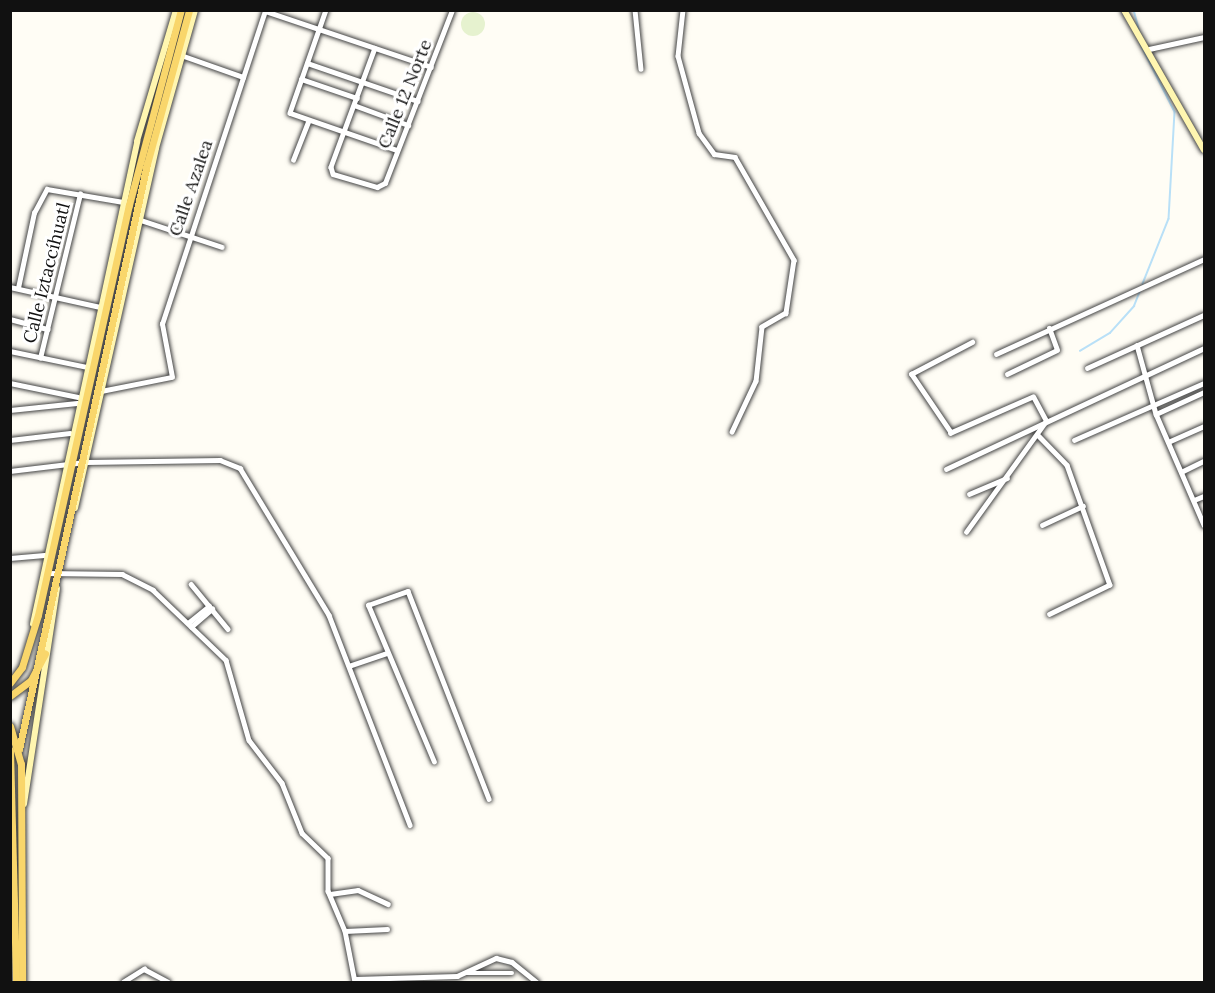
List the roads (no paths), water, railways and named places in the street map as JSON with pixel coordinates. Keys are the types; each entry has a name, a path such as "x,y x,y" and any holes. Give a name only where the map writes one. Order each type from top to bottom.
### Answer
{"main road":[{"path":"12,680 33,624 47,573 66,464 151,114 179,10"},
{"path":"22,982 19,749 154,134 189,10"},
{"path":"10,696 36,674 45,654"},
{"path":"10,726 19,749"},
{"path":"10,750 16,982"}],"street":[{"path":"33,624 44,555 66,464 70,433 87,367 123,202 179,10"},
{"path":"83,462 141,220 195,10"},
{"path":"327,10 290,113 308,122 398,150"},
{"name":"Calle 12 Norte","path":"343,133 331,171 381,186 418,101 452,10"},
{"path":"634,10 641,69"},
{"path":"683,10 679,29 678,56 699,133 714,154 735,157 794,260 786,313 762,327 756,381 732,432"},
{"path":"1124,10 1149,49 1204,150"},
{"path":"265,11 431,68"},
{"name":"Calle Azalea","path":"101,391 172,377 162,324 265,11"},
{"path":"1149,49 1204,37"},
{"path":"343,133 375,48"},
{"path":"182,55 243,78"},
{"path":"307,63 418,101"},
{"path":"301,79 357,98"},
{"path":"354,105 408,125"},
{"path":"293,160 308,122"},
{"path":"18,288 43,192 80,194 123,202"},
{"name":"Calle Iztaccíhuatl","path":"40,358 80,194"},
{"path":"141,220 222,247"},
{"path":"996,354 1204,258"},
{"path":"10,287 100,307"},
{"path":"1087,368 1204,315"},
{"path":"10,319 48,329"},
{"path":"1007,374 1057,350 1049,328"},
{"path":"972,342 911,374 951,433 1033,397 1046,421"},
{"path":"1137,345 1148,373 1156,414 1204,525"},
{"path":"945,469 1076,405 1204,348"},
{"path":"10,351 87,367"},
{"path":"10,383 78,400"},
{"path":"1074,440 1204,383"},
{"path":"1156,414 1204,392"},
{"path":"10,410 78,400"},
{"path":"966,532 1039,435 1046,421"},
{"path":"1168,442 1204,426"},
{"path":"10,440 70,433"},
{"path":"1039,435 1067,465 1110,585 1050,614"},
{"path":"10,471 83,462 230,460 329,615 410,825"},
{"path":"1181,472 1204,461"},
{"path":"969,494 1007,478"},
{"path":"1194,500 1204,496"},
{"path":"1042,525 1083,506"},
{"path":"10,558 44,555"},
{"path":"47,573 122,574 153,590 226,660 249,740 282,783 302,833 324,849 330,894 345,931 355,980 396,980 423,976 439,980 465,973 496,958 512,962 537,982"},
{"path":"21,828 58,573"},
{"path":"191,584 228,629"},
{"path":"434,762 368,605 408,591 489,799"},
{"path":"189,625 211,607"},
{"path":"349,666 387,652"},
{"path":"12,866 21,857"},
{"path":"330,894 358,890 388,904"},
{"path":"345,931 387,929"},
{"path":"123,982 144,969 168,982"},
{"path":"465,973 488,975 512,973"},
{"path":"486,982 488,975"},
{"path":"423,976 423,982"}],"waterway":[{"path":"1134,10 1140,32"},
{"path":"1140,43 1175,112 1169,219 1143,284"},
{"path":"1080,351 1110,333 1134,306 1141,289"}]}
